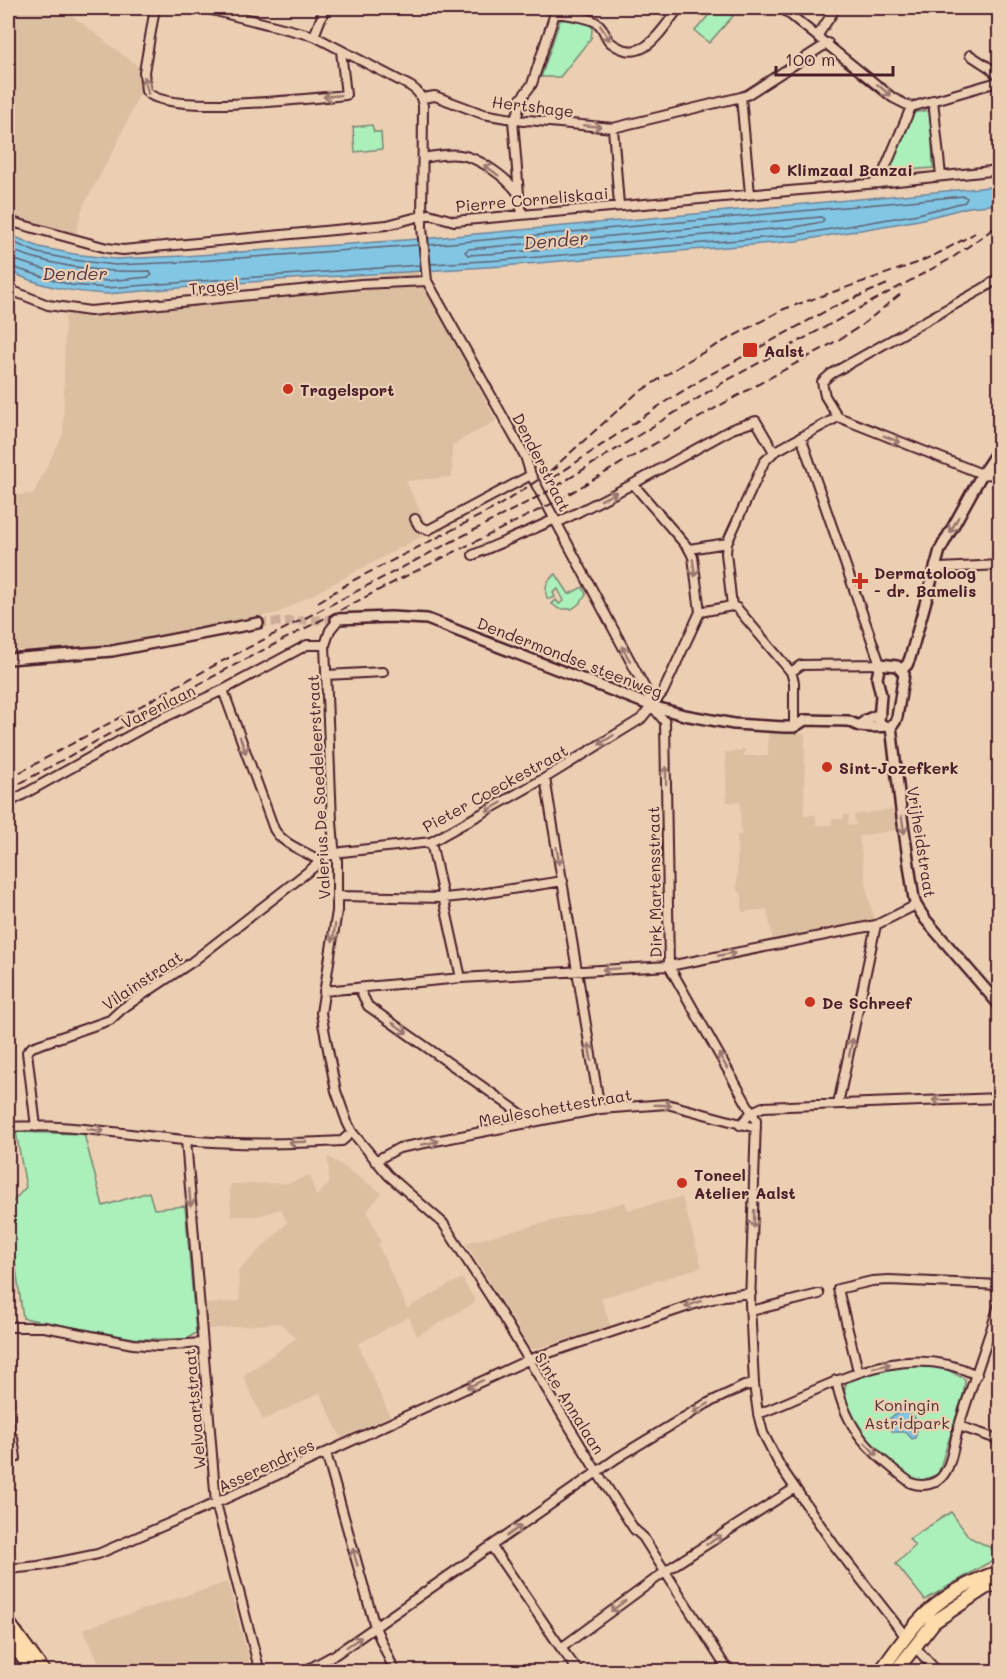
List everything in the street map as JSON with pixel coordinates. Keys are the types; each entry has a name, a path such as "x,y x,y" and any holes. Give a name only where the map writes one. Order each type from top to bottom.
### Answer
{"main road":[{"path":"895,1671 917,1623 943,1600 978,1580 999,1572"},
{"path":"880,1671 910,1641 934,1622 985,1588 999,1583"},
{"path":"8,1622 44,1671"},
{"path":"8,1637 33,1671"}],"street":[{"path":"155,8 144,72 146,90 150,96 190,103 228,105 346,95 341,51"},
{"name":"Hertshage","path":"204,8 314,36 417,90 422,98 435,96 483,114 513,120 613,128 747,95 828,43"},
{"path":"314,36 325,8"},
{"path":"522,215 513,120 518,113 520,99 532,84 555,10 594,21 601,26 608,40 632,51 645,49 679,8"},
{"path":"782,8 894,98 911,108"},
{"path":"818,35 836,8"},
{"path":"882,182 911,108 994,83 999,79 990,68 970,55"},
{"path":"741,97 750,194"},
{"name":"Denderstraat","path":"422,98 422,227 427,281 515,437 525,456 531,475 646,690 652,706"},
{"path":"933,100 940,176"},
{"path":"613,128 619,205"},
{"path":"423,158 432,155 456,155 472,159 490,168 519,194"},
{"name":"Pierre Corneliskaai","path":"8,221 107,248 123,250 387,225 429,214 454,221 999,170"},
{"path":"999,277 984,288 831,374 822,382 825,396 838,417 982,474 999,475"},
{"name":"Tragel","path":"8,289 48,305 90,311 361,284 427,281"},
{"path":"732,606 726,553 728,543 764,462 774,452 838,417"},
{"path":"473,555 556,521 633,484 732,429 756,421 774,452"},
{"path":"801,437 880,664"},
{"path":"901,669 907,665 910,658 940,550 999,447"},
{"path":"415,519 419,526 428,530 531,475"},
{"path":"633,484 689,549 693,557 700,612 732,606 737,608 791,672 794,682 794,727"},
{"path":"689,549 728,543"},
{"path":"934,570 999,565"},
{"name":"Pieter Coeckestraat","path":"320,861 335,854 431,842 545,778 641,719 663,692 700,612"},
{"name":"Dendermondse steenweg","path":"338,619 391,617 427,620 652,706 717,722 794,727 805,720 848,721 859,726 887,726"},
{"path":"325,645 330,630 338,619"},
{"path":"8,659 112,651 258,623"},
{"name":"Varenlaan","path":"8,804 152,723 223,690 307,645 325,645"},
{"name":"Valerius De Saedeleerstraat","path":"325,645 332,821 338,896 321,1013 336,1091 352,1132 375,1161"},
{"name":"Vrijheidstraat","path":"880,664 879,721 887,726 916,905 925,919 999,1006"},
{"path":"791,672 801,665 893,664 904,674 897,717 895,722 887,726"},
{"path":"326,675 383,672"},
{"path":"223,690 278,836 320,861"},
{"name":"Dirk Martensstraat","path":"652,706 665,722 669,966 756,1120 751,1311 754,1384 763,1433 780,1466 834,1545 910,1641 938,1671"},
{"path":"859,726 880,714"},
{"path":"545,778 600,1110"},
{"path":"431,842 461,978"},
{"name":"Vilainstraat","path":"36,1127 27,1052 32,1047 110,1020 123,1008 192,962 320,861"},
{"path":"338,896 444,898 563,881"},
{"path":"324,991 461,978 669,966 876,925 916,905"},
{"path":"838,1104 876,925"},
{"path":"359,988 368,1006 527,1118 530,1123"},
{"path":"740,1125 752,1112 763,1107 999,1098"},
{"name":"Meuleschettestraat","path":"375,1161 399,1148 600,1110 667,1104 756,1128"},
{"path":"8,1127 78,1128 245,1144 342,1141 352,1132"},
{"name":"Welvaartstraat","path":"186,1140 216,1503 260,1671"},
{"name":"Sinte Annalaan","path":"375,1161 443,1223 597,1472 634,1529 644,1537 729,1671"},
{"path":"858,1371 838,1289 872,1281 889,1280 999,1285"},
{"name":"Asserendries","path":"8,1569 39,1566 98,1554 216,1503 528,1360 704,1300 751,1293"},
{"path":"751,1311 819,1294"},
{"path":"836,1380 844,1410 857,1434 880,1458 912,1483 919,1486 934,1483 944,1476 999,1302"},
{"path":"8,1327 44,1327 133,1344 158,1346 202,1343"},
{"path":"758,1414 858,1371 907,1361 924,1361 962,1368 977,1375"},
{"path":"303,1671 336,1654 617,1458 706,1404 744,1386 754,1384"},
{"path":"8,1391 8,1433 13,1438 16,1458 8,1461"},
{"path":"959,1426 999,1440"},
{"path":"326,1453 375,1627 395,1671"},
{"path":"561,1648 665,1572 795,1488"},
{"path":"492,1546 579,1671"}],"shaded area":[{"path":"8,8 62,8 139,67 141,91 113,152 83,206 76,233 13,223 8,225"},
{"path":"416,271 434,300 496,421 452,445 452,477 406,481 430,532 278,613 111,645 8,651 8,495 33,494 63,434 65,314"},
{"path":"768,733 805,734 804,815 816,815 816,825 832,825 832,819 844,819 844,815 849,815 848,825 855,825 854,815 893,809 897,830 859,836 868,896 874,919 867,923 773,941 767,909 742,912 742,894 737,890 737,835 741,835 740,802 727,802 725,752 745,749 744,756 768,756"},
{"path":"328,1156 382,1193 367,1211 381,1242 378,1244 407,1308 462,1278 476,1302 417,1336 409,1317 358,1344 390,1416 341,1438 320,1393 263,1420 243,1376 296,1338 280,1323 208,1329 206,1304 240,1301 238,1271 287,1223 281,1209 258,1216 231,1216 230,1184 289,1183 310,1175 316,1196 329,1184"},
{"path":"682,1197 702,1267 601,1298 611,1327 531,1350 466,1243 625,1202 628,1210"},
{"path":"228,1582 252,1671 103,1671 83,1629"}],"green space":[{"path":"715,8 723,8 733,16 709,43 695,31"},
{"path":"573,19 593,24 591,38 560,77 541,77 560,20"},
{"path":"931,110 933,168 893,171 890,166 911,113"},
{"path":"372,125 374,132 381,132 382,149 355,152 353,127"},
{"path":"556,574 569,594 583,587 586,595 572,609 559,609 552,604 556,600 559,604 564,601 558,589 553,592 555,597 547,598 547,584"},
{"path":"16,1132 84,1134 103,1206 149,1192 154,1209 185,1206 196,1333 186,1339 138,1339 23,1318 8,1212 8,1207 26,1187"},
{"name":"Koningin Astridpark","path":"912,1366 944,1368 965,1379 964,1392 938,1474 918,1482 884,1457 862,1435 847,1410 844,1395 846,1379 877,1371"},
{"path":"951,1512 969,1537 999,1552 999,1559 986,1564 925,1600 896,1564 915,1546 909,1539"}],"water":[{"name":"Dender","path":"1000,186 999,204 969,207 919,220 797,241 503,266 276,280 107,294 56,288 31,281 8,270 8,234 39,247 74,254 115,259 185,256 432,238"},
{"path":"905,1412 914,1416 916,1422 916,1435 912,1439 906,1432 893,1432 890,1426 890,1418"}],"tunnel":[{"path":"258,623 336,619"}],"railway":[{"path":"8,779 215,665 549,491 724,382 952,258 1000,224"},
{"path":"550,471 636,394 691,359 784,309 917,263 975,233"},
{"path":"553,478 704,378 833,307 890,283"},
{"path":"8,790 225,670 555,502 719,406 840,339 862,325 903,292"},
{"path":"318,602 354,580 495,508 558,467"}],"place":[{"name":"Klimzaal Banzai","path":"775,169"},
{"name":"Aalst","path":"750,350"},
{"name":"Tragelsport","path":"288,389"},
{"name":"Dermatoloog - dr. Bamelis","path":"860,581"},
{"name":"Sint-Jozefkerk","path":"827,767"},
{"name":"De Schreef","path":"810,1002"},
{"name":"Toneel Atelier Aalst","path":"682,1183"}]}
